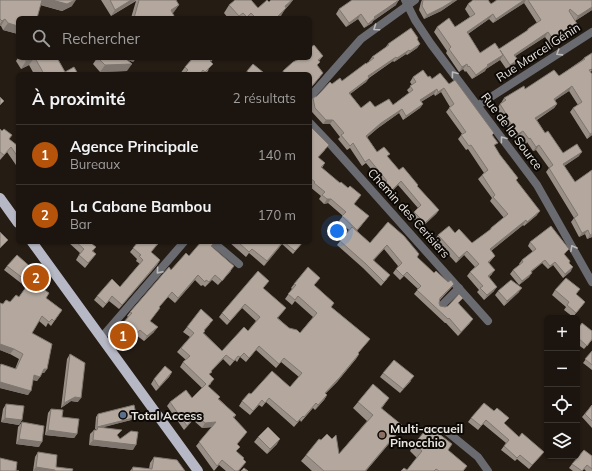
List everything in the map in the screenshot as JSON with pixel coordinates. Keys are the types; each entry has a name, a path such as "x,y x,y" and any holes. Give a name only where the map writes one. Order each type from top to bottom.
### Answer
{"main road":[{"path":"0,198 16,220"},
{"path":"33,244 198,471"}],"street":[{"path":"312,95 361,39 407,3 415,0"},
{"name":"Rue de la Source","path":"407,3 415,20 431,44 538,185 592,282"},
{"name":"Rue Marcel Génin","path":"477,106 592,32"},
{"name":"Chemin des Cerisiers","path":"312,125 488,321"},
{"path":"101,338 182,244"},
{"path":"215,244 239,264"},
{"path":"441,306 459,288"},
{"path":"445,430 478,457 488,471"}],"building":[{"path":"0,0 42,0 38,16 16,16 16,25 8,23 5,19 2,21 0,19"},
{"path":"52,0 75,0 67,4"},
{"path":"110,0 131,0 115,10"},
{"path":"139,0 176,0 179,5 171,10 174,16 135,16"},
{"path":"235,0 251,0 258,8 267,0 269,2 271,0 292,0 285,6 286,8 278,16 254,16 251,13 246,16 243,13 239,16 229,5"},
{"path":"352,0 399,0 374,17 375,18 368,24 361,14 349,23 339,9"},
{"path":"423,0 454,0 427,15 422,6"},
{"path":"473,0 488,0 491,4 497,0 524,0 496,19 493,14 467,32 480,53 495,43 499,49 541,20 528,0 592,0 592,7 578,16 570,9 569,11 579,27 555,42 548,32 514,55 518,60 510,65 500,50 503,55 487,65 488,66 476,75 467,64 462,67 449,49 451,47 437,27 449,18 455,27 475,14 468,4"},
{"path":"411,28 420,44 410,51 409,50 397,58 396,57 368,76 369,78 349,93 361,108 370,101 375,107 389,99 393,105 413,90 410,86 416,82 413,77 423,70 428,77 430,76 432,79 440,73 449,84 455,80 494,133 492,135 498,143 494,145 518,178 516,180 540,211 527,222 526,220 490,249 495,256 488,262 495,270 488,276 497,287 487,295 480,288 483,286 470,272 479,264 467,251 459,258 438,235 449,226 455,233 459,229 472,243 508,214 493,197 495,195 482,175 488,170 471,145 469,146 461,135 466,132 449,108 454,104 444,88 438,92 437,89 420,100 423,104 406,116 402,109 381,123 366,136 377,152 384,147 390,154 387,156 399,170 403,167 418,185 417,186 439,210 425,223 414,212 421,205 401,181 392,190 386,182 387,181 369,159 365,162 353,143 350,146 341,135 344,133 333,120 326,120 315,108 313,98 317,96 330,82 332,84 340,78 342,81 374,58 372,57 389,45 388,44"},
{"path":"314,45 323,56 318,60 320,62 317,65 323,73 312,86 312,72 283,71 297,60 312,60 312,46"},
{"path":"592,53 592,69 589,70 592,74 592,133 590,134 573,108 582,102 572,86 554,99 557,104 535,118 545,133 548,131 563,153 577,144 582,152 563,164 575,182 592,170 592,234 590,235 588,230 582,233 574,218 578,215 549,168 553,165 539,145 536,147 523,131 518,134 507,118 508,117 500,104 506,100 504,98 524,86 525,89 554,70 559,76"},
{"path":"36,60 58,60 65,72 43,72"},
{"path":"100,60 127,60 132,64 105,65"},
{"path":"191,60 211,60 210,61 213,64 205,72 203,70 202,72 186,72 188,70 185,67"},
{"path":"253,64 263,72 248,72 247,71"},
{"path":"74,67 77,72 65,72"},
{"path":"0,97 4,101 0,105"},
{"path":"312,128 329,145 318,157 325,163 321,167 340,183 341,182 348,188 350,186 361,195 354,204 369,216 357,230 342,216 346,212 331,199 327,199 322,195 325,192 314,183 315,182 312,180"},
{"path":"0,129 2,131 4,129 12,135 9,139 16,144 16,154 11,147 4,155 0,152"},
{"path":"388,222 404,236 419,254 417,257 434,273 436,271 448,282 451,280 454,284 440,298 439,303 440,306 445,307 448,306 459,294 463,298 458,303 473,319 461,332 449,318 448,319 417,290 421,286 407,272 403,276 396,269 402,263 387,245 373,260 390,275 384,282 340,241 352,227 370,243"},
{"path":"551,226 569,249 564,254 573,267 565,274 555,262 550,266 545,260 531,271 532,273 522,281 513,270 523,262 522,260 536,249 530,242"},
{"path":"0,232 8,240 0,248"},
{"path":"78,244 92,244 96,247 92,251 96,254 88,263 79,255 84,249"},
{"path":"136,244 157,244 151,252 160,260 122,305 112,296 106,304 97,296 112,279 120,287 143,260 139,256 141,255 133,248"},
{"path":"199,244 213,244 211,246 234,266 222,281 215,275 209,282 206,280 205,282 198,275 178,298 172,292 159,307 160,308 150,321 158,327 147,336 140,330 128,343 120,332 121,325 132,313 130,312 169,267 171,270 186,253 189,256"},
{"path":"240,244 281,244 267,261 252,249 249,252"},
{"path":"286,244 301,244 295,251"},
{"path":"17,255 34,270 38,264 46,275 39,286 49,293 46,298 62,310 54,321 52,319 49,322 42,316 32,333 52,344 47,369 44,369 40,377 34,375 31,391 0,382 1,364 16,369 23,354 0,344 0,303 3,304 6,300 10,302 16,295 19,297 29,283 7,266"},
{"path":"308,267 320,278 314,285 334,303 331,307 370,339 340,377 325,393 327,395 318,405 316,403 304,417 303,416 297,422 269,398 265,403 262,400 253,411 242,401 249,393 251,394 272,371 290,387 302,373 284,358 279,364 259,346 249,358 244,353 240,357 238,356 234,361 226,355 209,374 214,379 208,386 220,397 218,399 236,415 233,417 247,432 237,444 240,447 236,451 244,458 243,459 246,462 238,471 235,471 222,460 217,466 199,442 216,422 205,423 196,415 187,426 170,402 186,390 192,398 206,384 183,362 190,356 181,348 194,333 187,327 201,309 213,320 203,333 222,351 244,327 248,331 260,317 245,304 230,321 222,313 258,271 269,281 263,288 286,308 277,318 289,328 297,330 300,333 317,313 298,296 295,300 288,294"},
{"path":"566,278 580,289 576,294 585,302 576,313 567,305 569,302 555,290"},
{"path":"511,280 522,288 507,301 498,291"},
{"path":"582,323 592,331 592,339 587,346 580,340 580,326"},
{"path":"592,351 592,365 585,359"},
{"path":"70,354 85,363 81,398 75,397 64,403"},
{"path":"394,360 414,376 403,389 383,373"},
{"path":"165,366 172,372 159,387 154,379"},
{"path":"373,384 389,398 381,408 403,426 365,471 324,471 306,455 319,439 321,440 327,434 332,439 336,435 339,454 373,415 358,402"},
{"path":"484,403 494,411 497,408 509,418 504,423 519,437 522,433 544,452 532,465 520,455 517,458 504,446 509,440 486,420 481,426 471,418"},
{"path":"6,404 24,406 22,420 5,418"},
{"path":"134,405 136,414 133,418 97,427 98,414"},
{"path":"592,405 592,421 585,414"},
{"path":"51,409 63,410 62,417 79,419 77,434 48,430"},
{"path":"22,422 44,426 42,442 19,439"},
{"path":"429,426 452,444 448,450 467,466 463,471 439,471 436,469 434,471 401,471 404,468 407,470 422,451 414,444"},
{"path":"98,427 122,430 117,435 120,439 131,431 138,432 136,445 93,440 94,430 97,430"},
{"path":"268,427 280,439 270,449 258,437"},
{"path":"584,450 592,456 592,469 587,465 582,471 572,464 576,459 580,459 580,455"},
{"path":"38,452 57,455 56,467 73,469 72,471 55,471 36,467"},
{"path":"154,457 177,460 185,471 132,471 133,467 152,469"},
{"path":"0,458 17,462 16,471 0,471"},
{"path":"244,468 248,471 241,471"}],"place":[{"name":"La Cabane Bambou","path":"36,278"},
{"name":"Agence Principale","path":"123,336"},
{"name":"Total Access","path":"123,415"},
{"name":"Multi-accueil Pinocchio","path":"382,435"}]}
